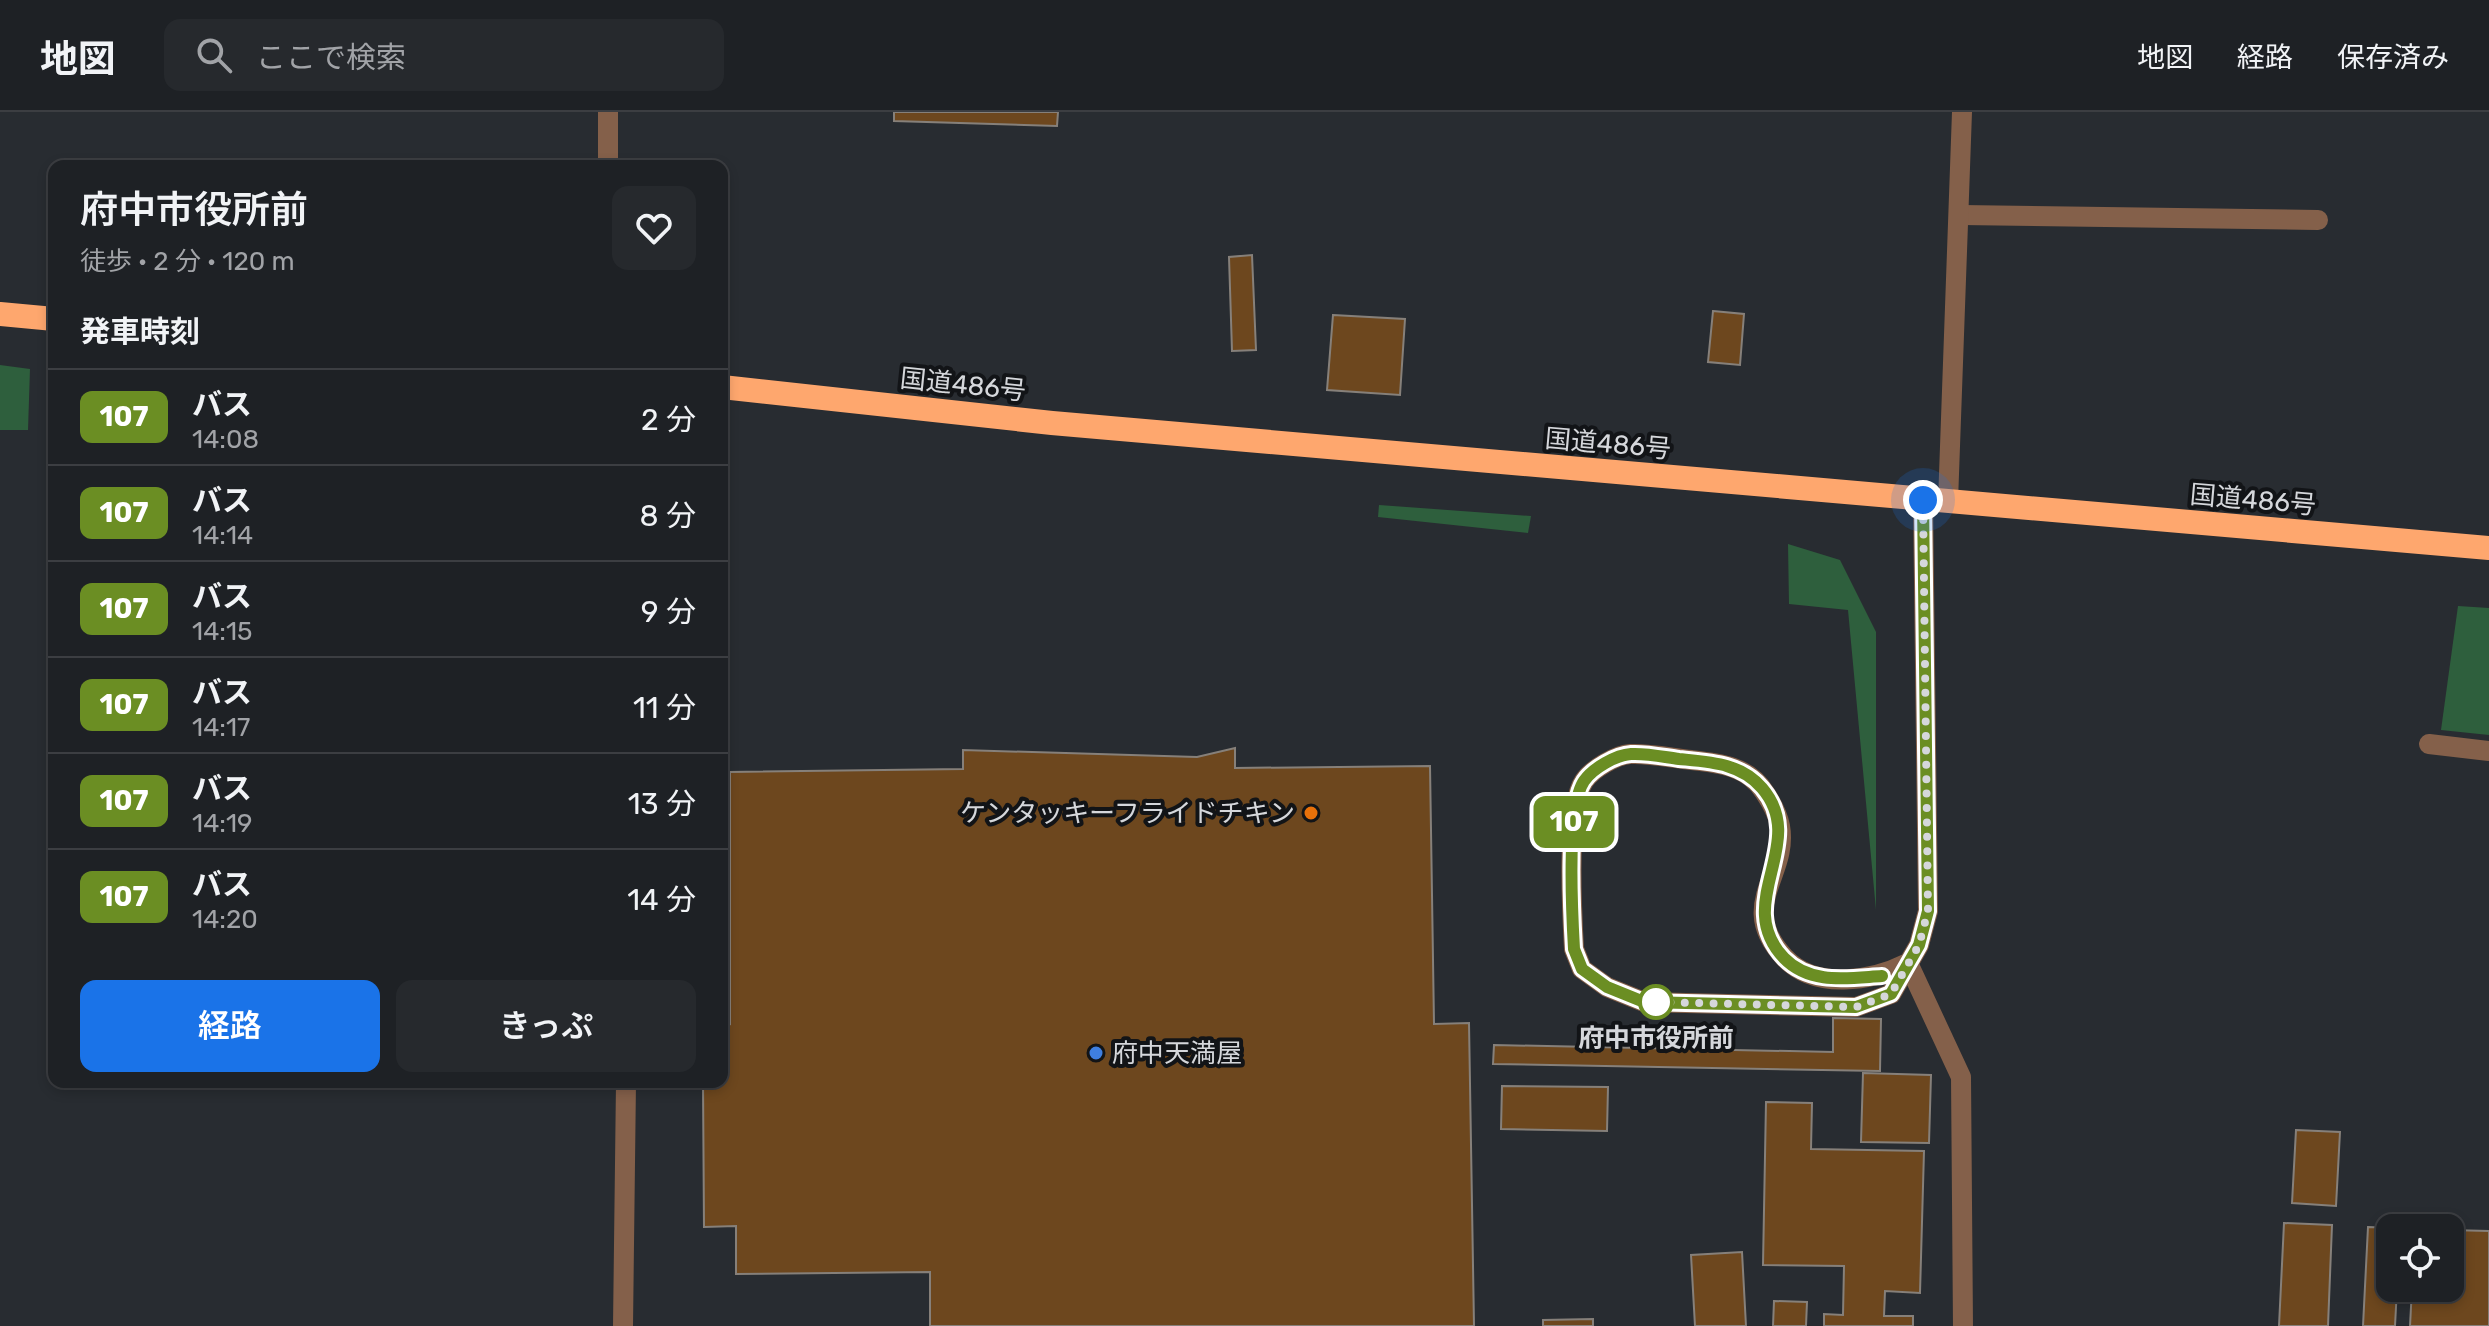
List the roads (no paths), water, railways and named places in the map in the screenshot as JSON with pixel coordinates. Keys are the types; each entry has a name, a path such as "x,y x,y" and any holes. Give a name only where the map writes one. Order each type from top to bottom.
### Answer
{"highway":[{"path":"0,314 48,318"},
{"name":"国道486号","path":"728,388 1052,423 2489,548"}],"street":[{"path":"608,112 608,160"},
{"path":"1948,502 1961,215 1962,112"},
{"path":"1961,215 2318,220"},
{"path":"1908,963 1882,976 1834,979 1811,976 1785,959 1769,936 1763,916 1764,896 1777,856 1780,827 1763,789 1744,771 1720,763 1629,754 1602,765 1584,781 1574,806 1574,949 1582,969 1607,987 1644,1002 1856,1007 1891,994 1919,945 1928,911 1923,500"},
{"path":"2429,744 2489,751"},
{"path":"1908,963 1961,1077 1963,1326"},
{"path":"623,1326 626,1088"}],"place":[{"name":"ケンタッキーフライドチキン","path":"1311,813"},
{"name":"府中市役所前","path":"1656,1002"},
{"name":"府中天満屋","path":"1096,1053"}]}
